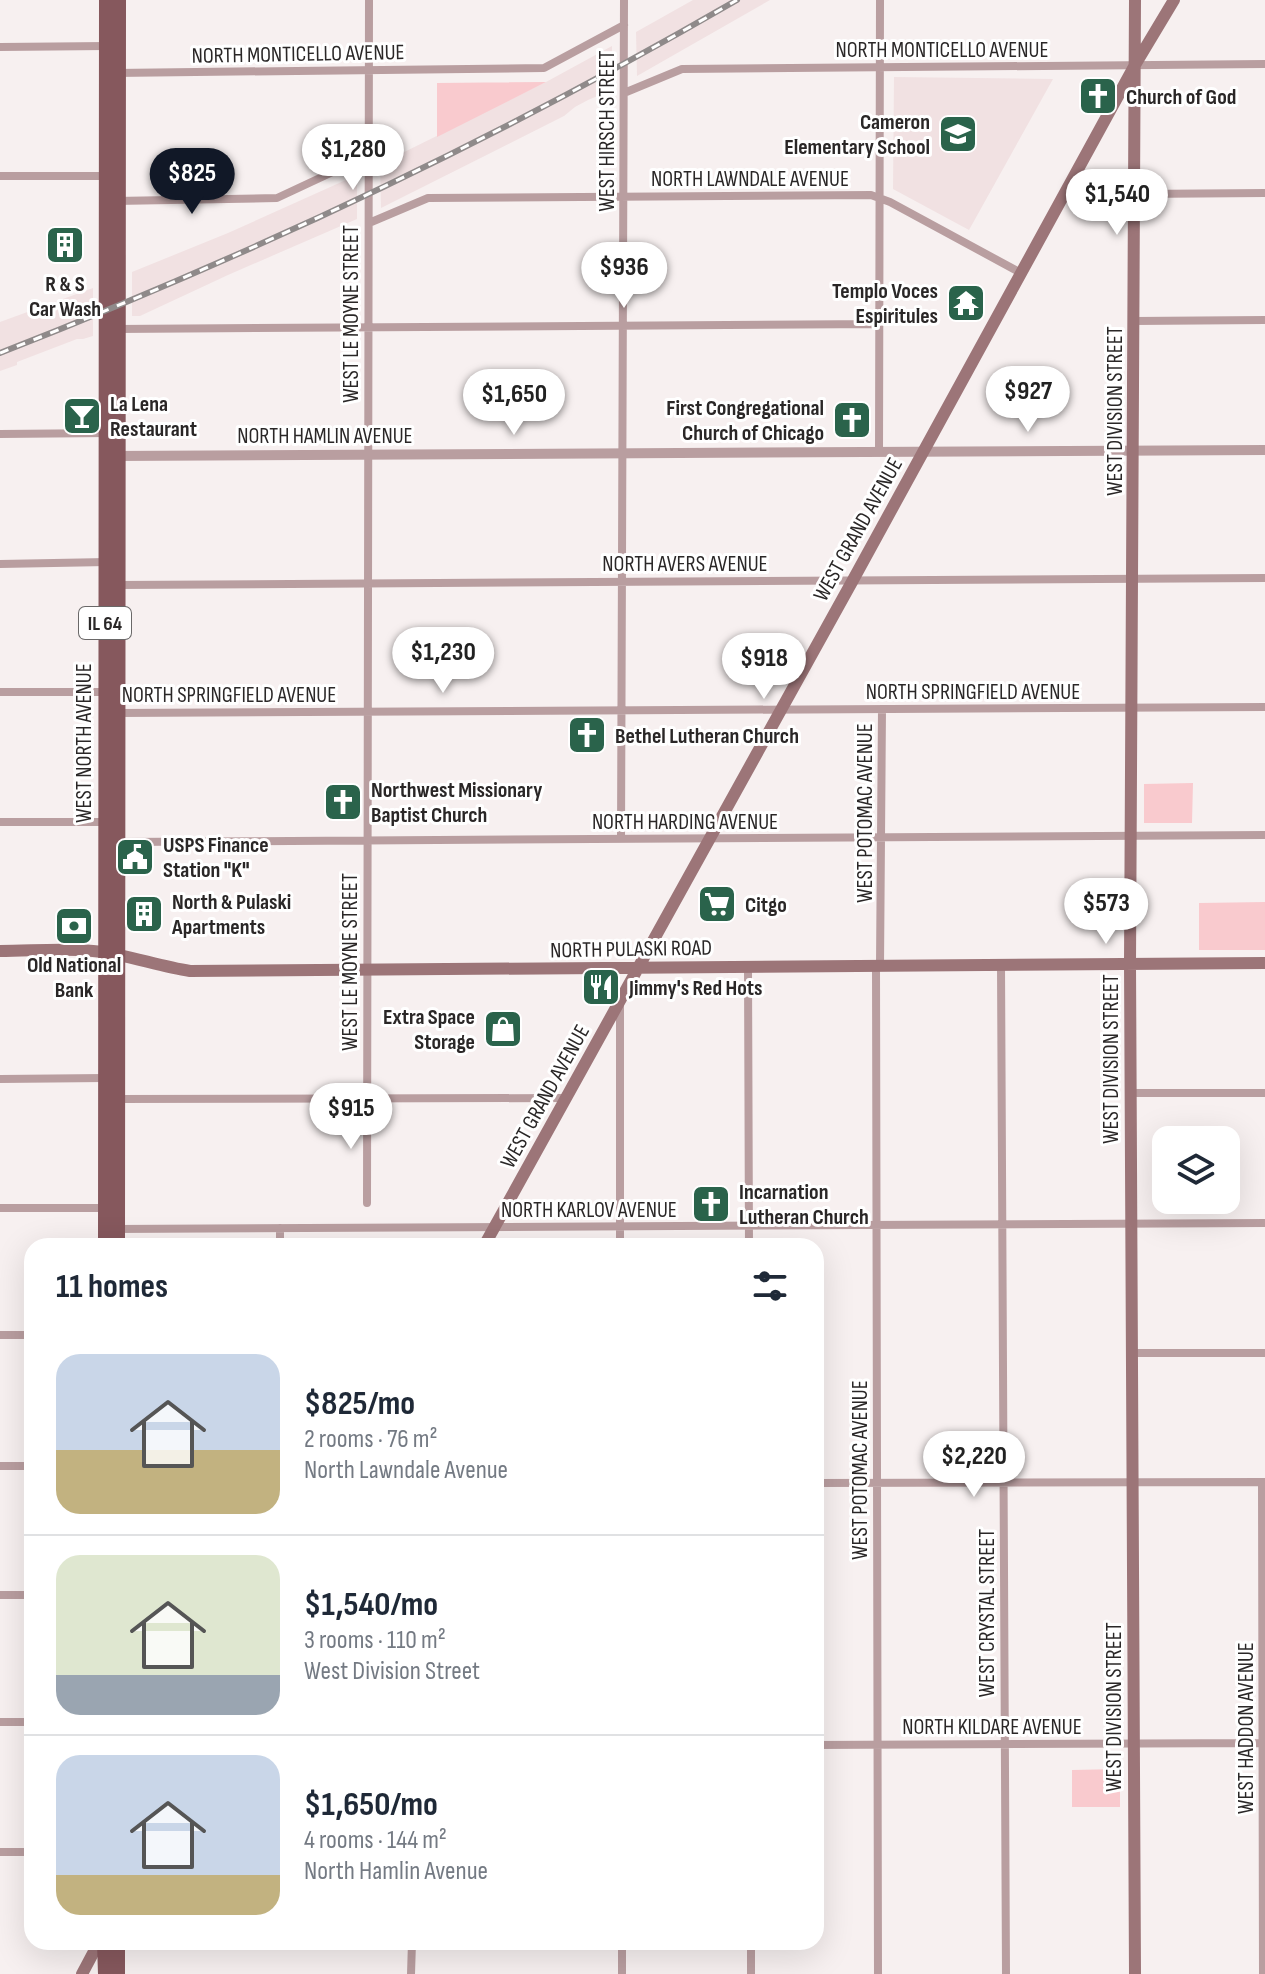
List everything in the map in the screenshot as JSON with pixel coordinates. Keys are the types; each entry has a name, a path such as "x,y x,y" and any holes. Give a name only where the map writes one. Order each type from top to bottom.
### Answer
{"main road":[{"name":"WEST NORTH AVENUE","path":"106,0 113,46"},
{"name":"WEST NORTH AVENUE","path":"108,1238 111,1229 113,46 119,0"},
{"name":"WEST DIVISION STREET","path":"1135,0 1130,963 1135,1974"},
{"name":"WEST GRAND AVENUE","path":"488,1238 1135,65 1174,0"},
{"name":"NORTH PULASKI ROAD","path":"0,951 92,950 190,971 1265,963"},
{"name":"WEST NORTH AVENUE","path":"111,1229 115,1238"},
{"path":"82,1974 97,1950"},
{"path":"103,1950 105,1974"},
{"path":"118,1950 118,1974"}],"street":[{"name":"WEST LE MOYNE STREET","path":"367,1203 369,0"},
{"name":"WEST HIRSCH STREET","path":"621,839 624,0"},
{"path":"879,452 880,0"},
{"name":"NORTH MONTICELLO AVENUE","path":"113,73 544,68 624,25"},
{"path":"0,47 113,46"},
{"name":"NORTH MONTICELLO AVENUE","path":"624,93 682,69 1265,64"},
{"path":"112,201 277,198 369,155"},
{"path":"0,176 113,176"},
{"path":"1135,194 1265,193"},
{"name":"NORTH LAWNDALE AVENUE","path":"369,223 428,198 868,195 880,197 1021,273"},
{"path":"1134,321 1265,320"},
{"path":"112,329 879,324"},
{"path":"0,434 112,433"},
{"name":"NORTH HAMLIN AVENUE","path":"112,456 1265,450"},
{"path":"0,564 112,562"},
{"name":"NORTH AVERS AVENUE","path":"112,585 1265,578"},
{"name":"NORTH SPRINGFIELD AVENUE","path":"0,692 112,692"},
{"name":"NORTH SPRINGFIELD AVENUE","path":"112,713 1265,707"},
{"name":"WEST POTOMAC AVENUE","path":"878,1974 876,1225 882,709"},
{"path":"0,822 112,822"},
{"name":"NORTH HARDING AVENUE","path":"112,842 1265,835"},
{"name":"WEST CRYSTAL STREET","path":"1001,965 1006,1974"},
{"path":"748,966 749,1238"},
{"path":"620,1000 620,1238"},
{"path":"0,1079 111,1078"},
{"path":"1130,1093 1265,1093"},
{"path":"111,1099 566,1098"},
{"path":"0,1208 111,1208"},
{"name":"NORTH KARLOV AVENUE","path":"111,1229 1265,1223"},
{"path":"280,1228 280,1238"},
{"path":"0,1335 24,1335"},
{"path":"1132,1353 1265,1353"},
{"path":"0,1466 24,1466"},
{"path":"824,1483 1263,1482"},
{"name":"WEST HADDON AVENUE","path":"1263,1482 1263,1974"},
{"path":"0,1595 24,1595"},
{"path":"0,1722 24,1722"},
{"name":"NORTH KILDARE AVENUE","path":"824,1745 1264,1743"},
{"path":"0,1852 24,1852"},
{"path":"411,1974 412,1950"},
{"path":"622,1950 622,1974"},
{"path":"751,1950 751,1974"}],"shaded area":[{"path":"693,0 770,0 637,76 636,32"},
{"path":"612,46 612,94 588,100 564,116 381,208 380,164"},
{"name":"Cameron Elementary School","path":"894,77 1053,79 969,230 893,189"},
{"path":"546,82 437,137 437,83"},
{"path":"357,175 357,219 140,316 132,316 132,272"},
{"path":"93,288 93,336 77,339 0,371 0,322"},
{"path":"1193,783 1192,823 1144,823 1144,784"},
{"path":"1265,902 1265,950 1199,950 1199,903"},
{"path":"1120,1769 1120,1807 1072,1807 1072,1770"}],"railway":[{"path":"0,353 189,275 375,191 558,99 737,0"}],"place":[{"name":"Church of God","path":"1098,96"},
{"name":"Cameron Elementary School","path":"958,134"},
{"name":"R & S Car Wash","path":"65,245"},
{"name":"Templo Voces Espiritules","path":"966,303"},
{"name":"La Lena Restaurant","path":"82,416"},
{"name":"First Congregational Church of Chicago","path":"852,420"},
{"name":"Bethel Lutheran Church","path":"587,735"},
{"name":"Northwest Missionary Baptist Church","path":"343,802"},
{"name":"USPS Finance Station \"K\"","path":"135,857"},
{"name":"Citgo","path":"717,904"},
{"name":"North & Pulaski Apartments","path":"144,914"},
{"name":"Old National Bank","path":"74,926"},
{"name":"Jimmy's Red Hots","path":"601,987"},
{"name":"Extra Space Storage","path":"503,1029"},
{"name":"Incarnation Lutheran Church","path":"711,1204"}]}
